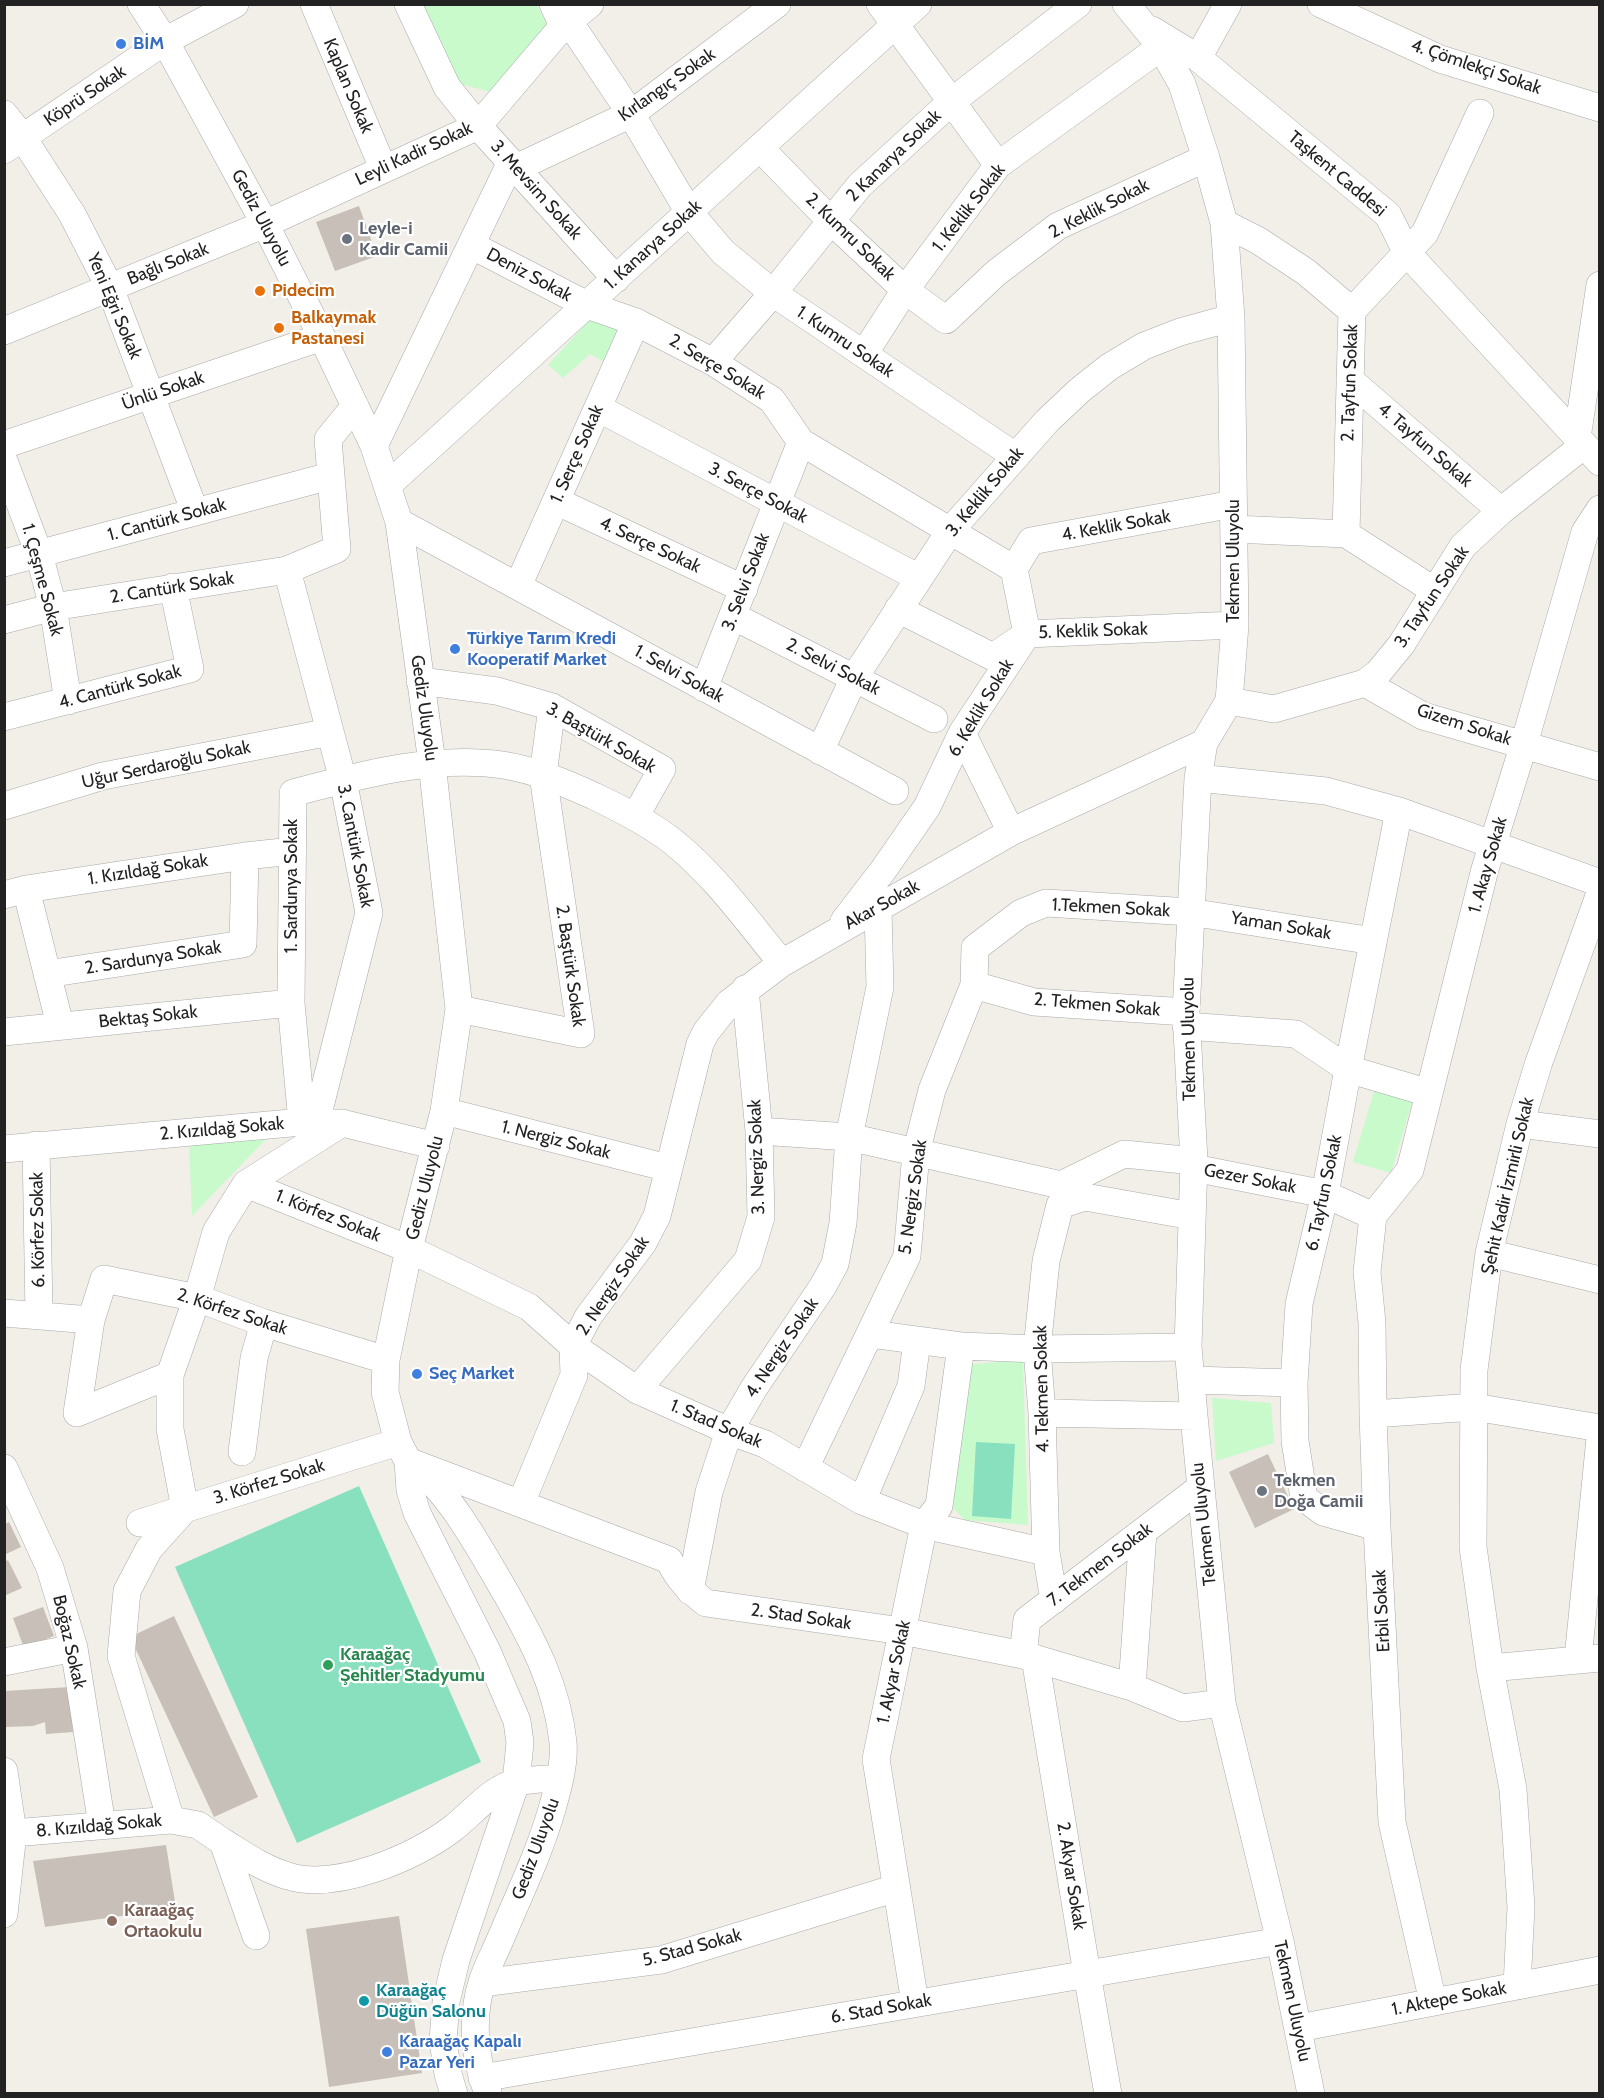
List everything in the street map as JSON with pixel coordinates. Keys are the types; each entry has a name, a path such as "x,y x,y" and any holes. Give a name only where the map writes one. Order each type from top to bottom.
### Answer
{"street":[{"name":"Gediz Uluyolu","path":"141,4 165,41 265,224 322,337 374,446 399,522 432,763 459,1009 444,1111 409,1249 386,1360 385,1392 403,1451 417,1513 487,1651 517,1721 520,1743 516,1782 456,1960 446,2002 443,2041 454,2094"},
{"name":"Köprü Sokak","path":"14,144 165,41 235,4"},
{"name":"Kaplan Sokak","path":"314,4 382,168"},
{"name":"3. Mevsim Sokak","path":"408,4 447,87 478,126 616,279"},
{"name":"Leyli Kadir Sokak","path":"265,224 382,168 478,126 558,15 590,4"},
{"name":"Kırlangıç Sokak","path":"514,165 631,114 777,4"},
{"name":"1. Kanarya Sokak","path":"388,485 760,148 887,15 918,4"},
{"name":"2 Kanarya Sokak","path":"713,362 773,293 860,184 951,102 1078,4"},
{"path":"1198,58 1228,4"},
{"name":"4. Çömlekçi Sokak","path":"1321,4 1440,59 1599,108"},
{"name":"Taşkent Caddesi","path":"1133,14 1198,58 1388,214 1407,253 1587,448"},
{"name":"Tekmen Uluyolu","path":"1133,14 1161,47 1182,84 1224,223 1231,318 1235,625 1229,701 1204,743 1198,778 1186,1019 1194,1164 1188,1347 1222,1703 1280,1941 1311,2094"},
{"name":"1. Kumru Sokak","path":"558,15 576,32 631,114 689,212 723,252 773,293 1015,456"},
{"path":"887,15 998,165"},
{"name":"1. Keklik Sokak","path":"864,354 905,290 998,165 1161,47"},
{"name":"2. Tayfun Sokak","path":"1346,534 1352,311 1425,233 1480,112"},
{"name":"Yeni Eğri Sokak","path":"4,114 14,144 72,214 110,288 195,512"},
{"name":"2. Kumru Sokak","path":"760,148 830,220 905,290 946,320"},
{"name":"2. Keklik Sokak","path":"946,320 996,273 1058,226 1206,158"},
{"path":"374,446 471,244 514,165"},
{"path":"1224,223 1259,241 1306,272 1352,311"},
{"name":"Bağlı Sokak","path":"4,331 265,224"},
{"name":"Deniz Sokak","path":"471,244 587,305"},
{"path":"1587,448 1599,285"},
{"name":"2. Serçe Sokak","path":"587,305 636,322 713,362 772,400 801,442 950,531"},
{"name":"3. Keklik Sokak","path":"820,751 854,678 950,531 1047,421 1109,367 1144,346 1180,332 1231,318"},
{"name":"1. Serçe Sokak","path":"518,586 636,322"},
{"name":"Ünlü Sokak","path":"4,445 322,337"},
{"name":"4. Tayfun Sokak","path":"1350,380 1501,511"},
{"path":"330,476 328,439 355,406"},
{"name":"3. Serçe Sokak","path":"598,408 919,579"},
{"name":"3. Selvi Sokak","path":"704,688 801,442"},
{"name":"3. Tayfun Sokak","path":"1365,683 1378,673 1401,645 1463,546 1501,511 1587,448"},
{"name":"1. Çeşme Sokak","path":"4,461 39,554 53,607 68,701"},
{"name":"1. Cantürk Sokak","path":"4,563 330,476"},
{"name":"2. Cantürk Sokak","path":"4,620 53,607 287,570 337,549 330,476"},
{"name":"4. Serçe Sokak","path":"556,501 744,589"},
{"name":"1. Akay Sokak","path":"1373,1216 1410,1170 1485,869 1524,744 1585,532 1599,509"},
{"name":"4. Keklik Sokak","path":"1014,569 1030,541 1233,517 1346,534"},
{"name":"1. Selvi Sokak","path":"399,522 895,792"},
{"path":"950,531 1014,569 1027,634"},
{"path":"1346,534 1435,591"},
{"name":"3. Cantürk Sokak","path":"287,570 343,780 369,913 320,1122"},
{"name":"4. Cantürk Sokak","path":"4,717 190,669 173,587"},
{"name":"5. Keklik Sokak","path":"898,609 993,657 1027,634 1235,625"},
{"name":"2. Selvi Sokak","path":"733,616 934,718"},
{"name":"6. Keklik Sokak","path":"838,929 884,869 927,807 962,733 1027,634"},
{"name":"3. Baştürk Sokak","path":"420,681 497,691 552,707 662,769 635,817"},
{"path":"1229,701 1274,709 1365,683"},
{"name":"Gizem Sokak","path":"1365,683 1423,716 1599,767"},
{"path":"543,775 552,707"},
{"name":"Uğur Serdaroğlu Sokak","path":"4,806 103,776 330,732"},
{"path":"962,733 1011,832"},
{"name":"Akar Sokak","path":"668,1168 700,1044 729,1003 745,989 838,929 1011,832 1204,743"},
{"name":"1. Sardunya Sokak","path":"320,1122 291,1003 293,793 343,780 432,763 504,765 543,775 576,788 635,817 672,841 714,880 782,963"},
{"name":"2. Baştürk Sokak","path":"459,1009 581,1035 543,775"},
{"path":"1198,778 1326,791 1399,811 1599,883"},
{"name":"6. Tayfun Sokak","path":"1377,1527 1323,1512 1304,1498 1295,1441 1294,1383 1299,1304 1325,1194 1399,811"},
{"name":"1. Kızıldağ Sokak","path":"15,892 245,856 293,851"},
{"name":"2. Sardunya Sokak","path":"47,974 243,944 245,856"},
{"path":"15,892 47,974 60,1025"},
{"name":"Şehit Kadir İzmirli Sokak","path":"1517,1986 1521,1907 1513,1789 1490,1668 1473,1547 1474,1370 1489,1253 1520,1124 1539,1062 1599,893"},
{"name":"1.Tekmen Sokak","path":"974,985 975,948 1021,913 1046,903 1190,912"},
{"name":"4. Nergiz Sokak","path":"690,1591 709,1492 729,1431 754,1388 823,1286 835,1264 843,1223 849,1137 880,987 878,908"},
{"name":"Yaman Sokak","path":"1190,912 1373,941"},
{"name":"2. Tekmen Sokak","path":"974,985 1034,1002 1296,1034 1348,1069 1429,1093"},
{"name":"5. Nergiz Sokak","path":"805,1468 907,1256 916,1153 932,1090 974,985"},
{"name":"3. Nergiz Sokak","path":"637,1390 748,1260 761,1217 759,1131 745,989"},
{"name":"Bektaş Sokak","path":"4,1032 291,1003"},
{"name":"1. Nergiz Sokak","path":"444,1111 668,1168"},
{"path":"171,1820 121,1656 127,1591 149,1550 185,1509 171,1429 170,1375 197,1298 216,1232 246,1184 320,1122"},
{"name":"2. Kızıldağ Sokak","path":"4,1149 320,1122 436,1146"},
{"path":"1520,1124 1599,1134"},
{"name":"Gezer Sokak","path":"759,1131 849,1137 1061,1185 1124,1154 1194,1164 1325,1194 1373,1216"},
{"name":"6. Körfez Sokak","path":"36,1145 39,1315"},
{"name":"2. Nergiz Sokak","path":"522,1503 574,1375 573,1346 588,1317 643,1243 657,1216 668,1168"},
{"name":"1. Körfez Sokak","path":"246,1184 409,1249"},
{"name":"4. Tekmen Sokak","path":"1054,1600 1046,1552 1042,1413 1037,1348 1046,1261 1060,1205 1085,1197 1192,1216"},
{"name":"Erbil Sokak","path":"1373,1216 1367,1272 1372,1323 1377,1527 1392,1822 1433,2002"},
{"name":"1. Stad Sokak","path":"409,1249 529,1307 573,1346 637,1390 729,1431 765,1444 862,1501 924,1525 1046,1552"},
{"path":"1489,1253 1599,1280"},
{"name":"2. Körfez Sokak","path":"170,1375 77,1413 91,1320 104,1279 197,1298 264,1323 386,1360"},
{"path":"4,1313 91,1320"},
{"path":"242,1452 254,1358 264,1323"},
{"path":"871,1334 961,1346 1188,1347"},
{"path":"862,1501 911,1386 917,1341"},
{"name":"1. Akyar Sokak","path":"915,2003 876,1760 924,1525 939,1506 961,1346"},
{"path":"1191,1380 1294,1383"},
{"path":"1373,1414 1474,1407 1599,1428"},
{"path":"1042,1413 1194,1416"},
{"path":"1490,1668 1589,1659 1599,1438"},
{"name":"Gediz Uluyolu","path":"403,1451 434,1482 449,1502 528,1632 553,1687 563,1744 560,1778 544,1836 482,1983 475,2041 485,2086"},
{"name":"2. Stad Sokak","path":"403,1451 522,1503 669,1560 676,1576 706,1603 902,1631 1029,1657 1132,1687 1183,1708 1222,1703"},
{"name":"3. Körfez Sokak","path":"140,1523 403,1451"},
{"name":"Boğaz Sokak","path":"4,1468 50,1568 74,1648 102,1825"},
{"name":"7. Tekmen Sokak","path":"1029,1657 1027,1620 1200,1488"},
{"path":"1132,1687 1143,1532"},
{"path":"4,1662 74,1648"},
{"name":"2. Akyar Sokak","path":"1029,1657 1108,2094"},
{"path":"4,1771 13,1833 4,1914"},
{"path":"516,1782 560,1778"},
{"name":"8. Kızıldağ Sokak","path":"13,1833 171,1820 198,1825 263,1867 290,1877 318,1881 385,1864 423,1848 451,1830 494,1794 516,1782"},
{"path":"223,1842 256,1936"},
{"name":"5. Stad Sokak","path":"482,1983 661,1960 897,1888"},
{"name":"6. Stad Sokak","path":"485,2086 915,2003 1280,1941"},
{"name":"1. Aktepe Sokak","path":"1299,2028 1599,1970"}],"green space":[{"path":"421,5 537,5 547,25 491,92 459,84"},
{"path":"594,315 618,325 617,346 611,366 590,354 563,378 548,365"},
{"path":"1375,1088 1413,1099 1391,1173 1353,1162"},
{"path":"269,1136 192,1216 189,1145"},
{"path":"1023,1360 1028,1525 965,1520 952,1507 964,1365"},
{"path":"1212,1398 1271,1403 1274,1443 1216,1461"},
{"path":"976,1442 1015,1444 1011,1519 972,1516"},
{"name":"Karaağaç Şehitler Stadyumu","path":"359,1486 481,1762 297,1843 175,1567"}],"building":[{"name":"Leyle-i Kadir Camii","path":"359,206 377,256 335,271 316,222"},
{"name":"Tekmen Doğa Camii","path":"1268,1454 1294,1509 1255,1528 1229,1472"},
{"path":"9,1522 21,1547 4,1555 4,1525"},
{"path":"8,1560 22,1588 4,1596 4,1562"},
{"path":"43,1607 54,1636 24,1648 13,1618"},
{"path":"174,1616 258,1797 214,1817 130,1637"},
{"path":"70,1687 73,1732 46,1734 45,1722 33,1726 6,1727 5,1691"},
{"path":"166,1845 176,1908 45,1927 33,1861"},
{"name":"Karaağaç Düğün Salonu","path":"399,1916 422,2073 329,2087 306,1929"}],"place":[{"name":"BİM","path":"121,44"},
{"name":"Leyle-i Kadir Camii","path":"347,239"},
{"name":"Pidecim","path":"260,291"},
{"name":"Balkaymak Pastanesi","path":"279,328"},
{"name":"Türkiye Tarım Kredi Kooperatif Market","path":"455,649"},
{"name":"Seç Market","path":"417,1374"},
{"name":"Tekmen Doğa Camii","path":"1262,1491"},
{"name":"Karaağaç Şehitler Stadyumu","path":"328,1665"},
{"name":"Karaağaç Ortaokulu","path":"112,1921"},
{"name":"Karaağaç Düğün Salonu","path":"364,2001"},
{"name":"Karaağaç Kapalı Pazar Yeri","path":"387,2052"}]}
